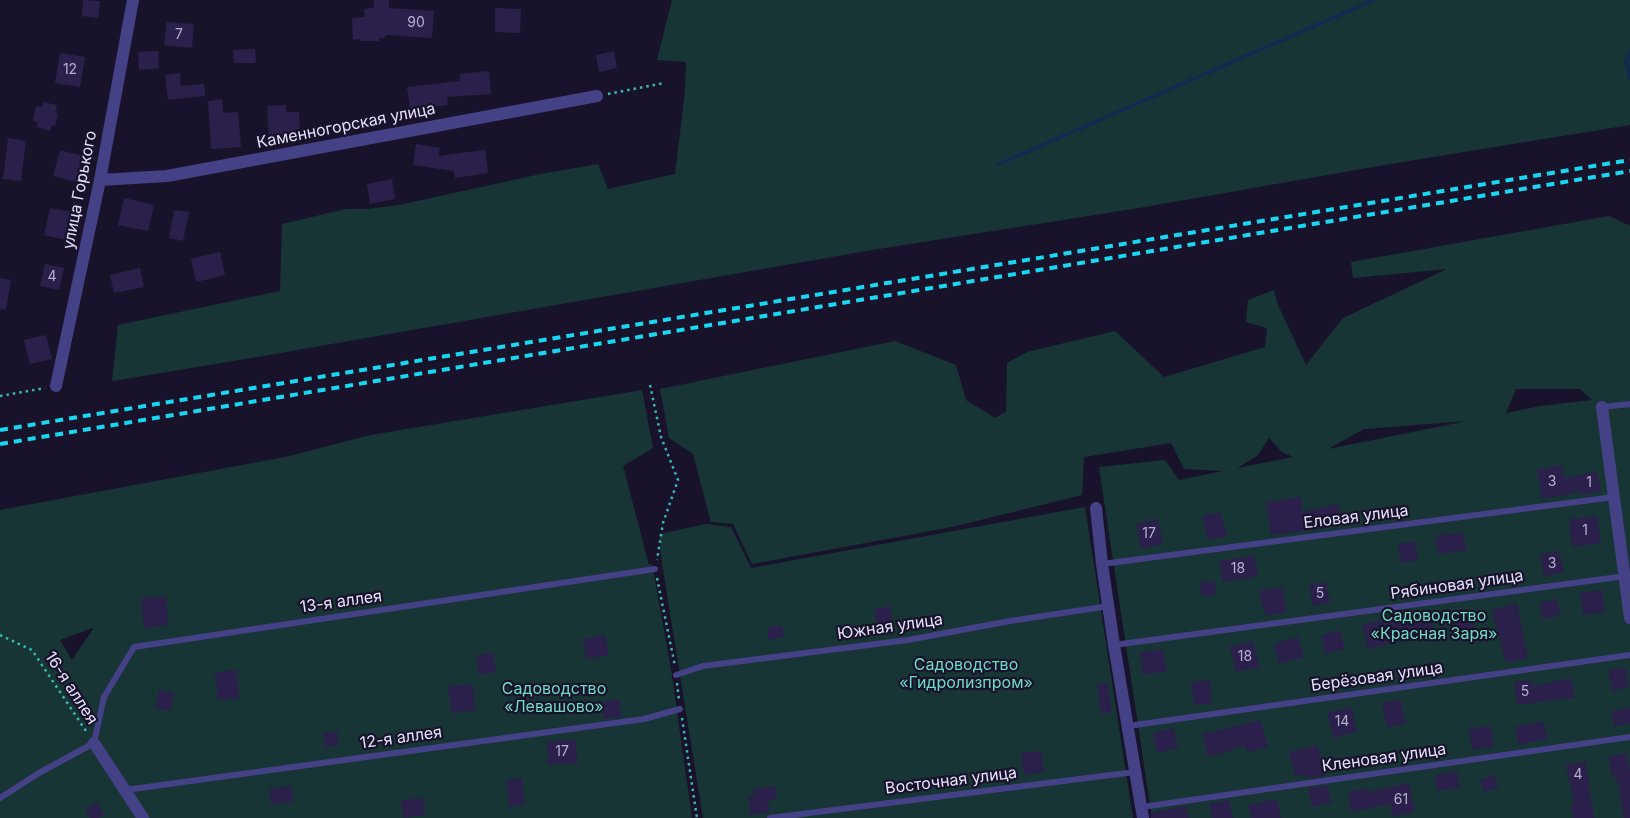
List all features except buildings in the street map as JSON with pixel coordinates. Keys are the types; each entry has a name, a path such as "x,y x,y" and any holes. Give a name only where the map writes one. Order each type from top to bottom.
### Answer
{"street":[{"name":"улица Горького","path":"56,386 100,180 133,0"},
{"name":"Каменногорская улица","path":"100,180 168,176 597,96"},
{"path":"1602,407 1627,576 1630,618"},
{"path":"1096,508 1114,645 1143,812"},
{"path":"94,743 143,818"}],"lane":[{"path":"1602,407 1630,404"},
{"name":"Еловая улица","path":"1102,564 1614,497"},
{"name":"13-я аллея","path":"94,743 104,697 134,647 655,569"},
{"name":"Рябиновая улица","path":"1114,645 1627,576"},
{"name":"Южная улица","path":"676,675 703,666 908,640 1010,621 1109,606"},
{"name":"Берёзовая улица","path":"1128,726 1630,655"},
{"name":"12-я аллея","path":"125,790 644,719 680,709"},
{"name":"Кленовая улица","path":"1143,812 1630,737"},
{"path":"0,798 39,773 94,743"},
{"name":"Восточная улица","path":"770,818 1135,772"}],"path":[{"path":"597,96 664,83"},
{"path":"650,385 661,437 678,480 663,523 655,569 676,675 697,818"},
{"path":"0,396 56,386"},
{"name":"16-я аллея","path":"0,635 32,650 94,743"}],"green space":[{"path":"672,0 1630,0 1630,125 1390,164 1139,208 872,250 112,381 118,325 280,291 282,224 346,209 367,209 399,205 541,174 598,164 608,189 675,174 685,91 686,62 657,60"},
{"name":"Садоводство «Красная Заря»","path":"1609,216 1630,226 1630,572 1598,405 1630,627 1630,818 1152,818 1099,467 1165,460 1179,480 1223,471 1184,469 1171,443 1084,457 1082,495 952,527 752,564 733,524 711,522 693,454 669,438 660,389 895,341 956,365 966,400 995,418 1006,412 1007,363 1027,352 1115,331 1164,377 1265,347 1267,328 1246,322 1248,300 1274,290 1278,305 1306,365 1343,318 1447,269 1353,278 1351,262","holes":["1516,389 1580,389 1592,400 1541,406 1506,413","1467,421 1328,449 1364,429","1269,438 1282,452 1293,457 1237,468 1257,456"]},
{"name":"Садоводство «Левашово»","path":"642,390 653,448 623,466 649,565 652,564 671,669 692,818 0,818 0,510 285,457 371,435","holes":["93,629 72,660 60,640"]},
{"name":"Садоводство «Гидролизпром»","path":"1085,507 1133,818 703,818 659,534 706,524 731,527 751,568"}],"waterway":[{"path":"999,164 1374,0"},
{"path":"1630,51 1626,60 1630,79"}],"railway":[{"path":"0,430 1630,160"},
{"path":"0,444 1630,171"}]}
